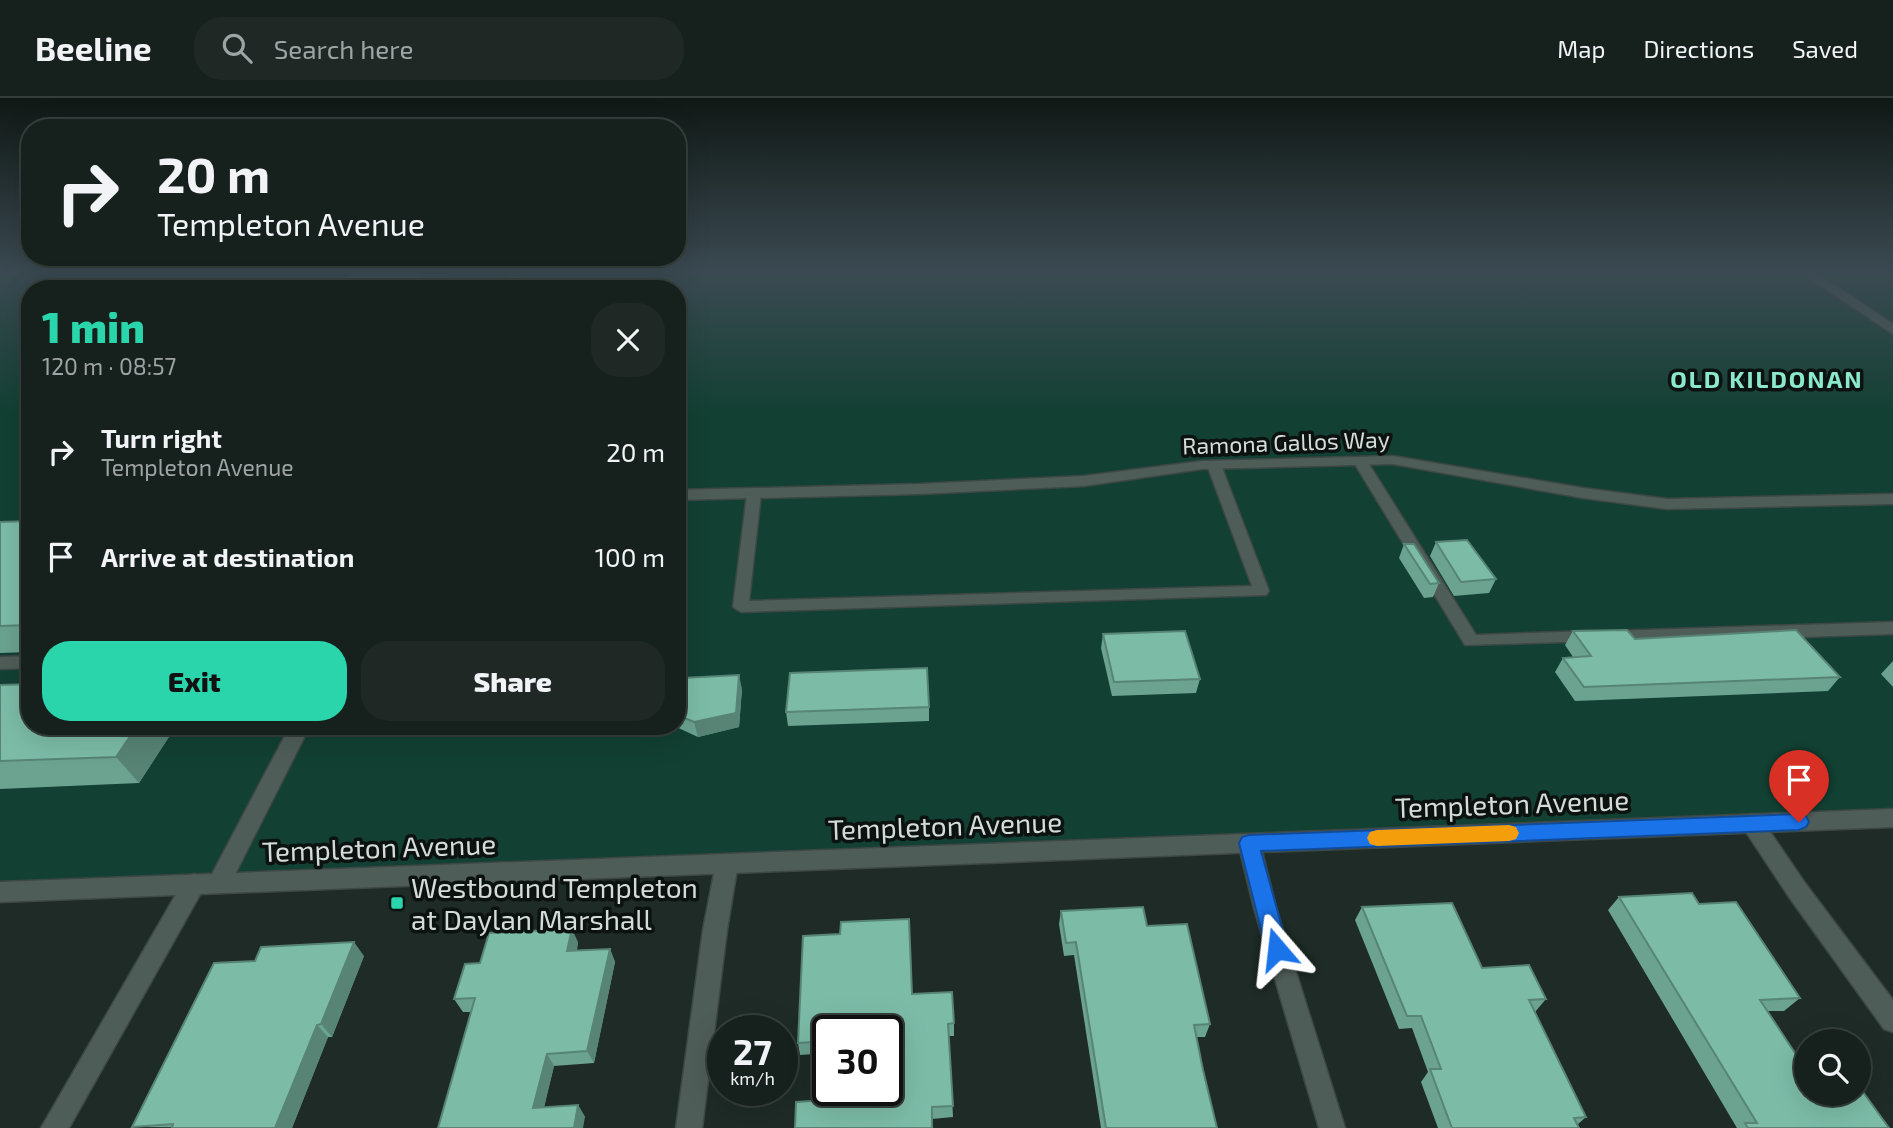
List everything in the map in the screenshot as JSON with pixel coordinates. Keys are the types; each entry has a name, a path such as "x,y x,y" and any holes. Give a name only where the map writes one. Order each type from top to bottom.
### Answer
{"street":[{"path":"1877,319 1893,330"},
{"name":"Ramona Gallos Way","path":"686,495 1084,481 1214,465 1360,461 1420,463 1583,493 1667,504 1893,499"},
{"path":"219,883 295,735"},
{"name":"Templeton Avenue","path":"0,892 1893,818"},
{"path":"1752,823 1797,890 1893,1020"},
{"path":"1249,843 1265,908 1332,1128"},
{"path":"689,1128 715,930 727,863"},
{"path":"54,1128 194,884"}],"lane":[{"path":"1360,461 1471,641 1893,628"},
{"path":"754,494 741,607 1261,592 1214,465"},
{"path":"0,663 21,662"}],"green space":[{"path":"0,319 21,319 21,735 686,735 686,319 1893,319 1893,818 0,892"}],"building":[{"path":"21,521 21,625 0,626 0,522"},
{"path":"1467,540 1496,579 1461,582 1436,542"},
{"path":"1404,544 1414,544 1439,583 1430,584"},
{"path":"1627,630 1635,639 1796,630 1840,677 1584,687 1563,658 1591,656 1573,631"},
{"path":"1185,631 1200,679 1114,682 1103,634"},
{"path":"927,668 929,707 786,712 790,673"},
{"path":"739,675 736,713 694,722 686,719 686,678"},
{"path":"21,684 21,735 131,735 116,757 0,761 0,685"},
{"path":"1692,893 1699,904 1736,902 1800,998 1760,1000 1794,1051 1794,1106 1871,1106 1871,1103 1889,1128 1748,1128 1745,1123 1757,1123 1619,897"},
{"path":"1452,903 1482,968 1529,965 1546,999 1529,1000 1586,1117 1574,1118 1579,1128 1452,1128 1430,1069 1441,1069 1421,1016 1407,1016 1362,907"},
{"path":"1143,907 1147,926 1187,924 1210,1024 1194,1025 1217,1128 1106,1128 1076,942 1066,943 1061,911"},
{"path":"909,919 912,994 952,992 954,1023 948,1024 953,1106 932,1107 932,1128 795,1128 798,1102 812,1101 812,1106 903,1106 903,1015 812,1015 812,1042 798,1043 803,936 840,934 841,922"},
{"path":"572,929 567,951 610,949 587,1051 547,1054 533,1108 578,1105 574,1128 438,1128 475,998 454,999 465,964 480,963 489,933"},
{"path":"354,942 275,1128 172,1128 173,1124 132,1127 214,963 255,961 261,947"}],"slow traffic":[{"path":"1377,838 1509,833"}],"place":[{"name":"Westbound Templeton at Daylan Marshall","path":"397,903"}],"district":[{"name":"OLD KILDONAN","path":"1767,378"}],"route":[{"path":"1277,949 1249,843 1799,822"}]}
